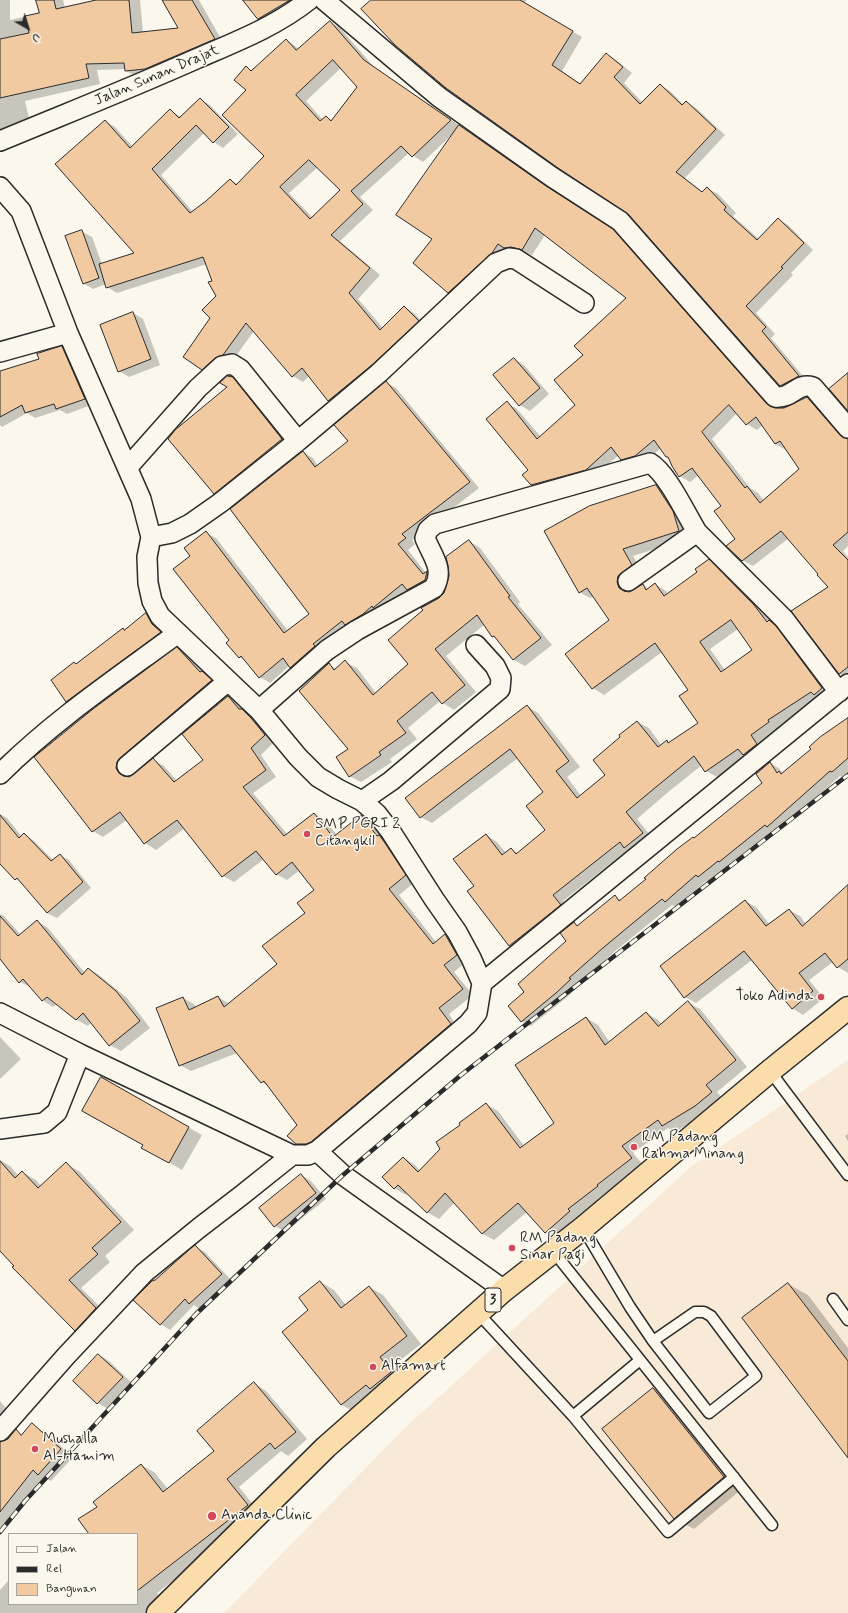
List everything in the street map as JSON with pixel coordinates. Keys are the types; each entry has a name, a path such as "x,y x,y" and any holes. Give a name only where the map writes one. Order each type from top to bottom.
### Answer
{"highway":[{"name":"3","path":"158,1613 326,1447 504,1290 582,1228 770,1070 848,1008"}],"street":[{"name":"Jalan Sunan Drajat","path":"0,141 149,80 259,32 309,0"},
{"path":"324,0 439,97 552,177 620,222 775,397 786,397 804,385 813,387 848,428"},
{"path":"0,187 21,212 68,333 141,499 151,537 147,557 148,583 152,601 160,616 259,710 318,777 362,801 377,814 391,832 434,900 457,932 482,983 477,1013 468,1024 317,1151 308,1155 292,1155 80,1054 0,1013"},
{"path":"151,537 172,533 190,524 220,503 298,441 379,372 496,263 509,258 516,259 584,304"},
{"path":"0,352 68,333"},
{"path":"128,468 198,388 222,366 232,364 240,369 298,441"},
{"path":"259,710 327,650 357,630 434,588 438,580 438,572 425,538 428,530 435,524 650,463 655,466 664,478 697,532 789,626 843,688 482,983"},
{"path":"628,581 697,532"},
{"path":"0,774 22,752 61,719 178,633"},
{"path":"362,801 390,782 500,689 501,678 494,666 476,645"},
{"path":"127,766 228,681"},
{"path":"0,1129 44,1123 57,1112 80,1054"},
{"path":"317,1151 343,1175 504,1290"},
{"path":"0,1431 66,1356 144,1273 198,1228 292,1155"}],"lane":[{"path":"770,1070 848,1175"},
{"path":"582,1228 630,1307 653,1341 709,1413 756,1376 711,1316 704,1312 694,1312 653,1341"},
{"path":"553,1251 772,1525"},
{"path":"833,1299 848,1320"},
{"path":"478,1313 573,1416 668,1532 734,1477"},
{"path":"573,1416 640,1360"}],"shaded area":[{"path":"848,1060 848,1613 224,1613 405,1428 692,1166"}],"building":[{"path":"36,0 54,0 56,9 96,0 129,0 132,33 178,28 162,0 192,0 215,39 145,69 125,71 124,63 86,64 89,78 0,98 0,39 29,33 25,16 39,13"},
{"path":"243,0 290,0 258,19"},
{"path":"371,0 520,0 573,31 552,65 580,84 606,53 623,67 614,77 640,104 660,84 682,105 686,101 716,129 676,172 702,192 707,187 726,207 724,210 757,240 778,218 804,243 781,267 783,268 746,306 766,327 762,331 799,376 780,386 628,214 558,168 446,88 395,45 361,9"},
{"path":"330,21 364,60 451,120 412,157 401,146 351,191 363,204 331,235 370,268 349,293 380,330 404,306 419,321 372,365 328,401 302,368 292,377 246,323 223,355 215,358 202,370 183,357 210,318 202,310 216,296 208,282 212,281 203,257 106,288 99,264 134,253 55,164 105,120 130,148 170,109 179,118 200,98 229,127 213,143 196,125 152,169 190,213 206,201 230,179 236,185 264,156 222,115 246,90 234,80 246,66 251,71 286,39 296,50","holes":["333,60 357,87 331,121 326,116 320,121 296,95","309,160 340,190 310,219 280,187"]},
{"path":"459,125 546,186 613,229 767,404 775,408 784,408 807,397 840,435 848,439 848,532 833,545 848,560 848,667 839,674 791,611 828,587 817,575 818,574 781,531 742,561 726,546 735,539 714,511 721,506 692,468 679,477 668,457 666,457 654,440 635,456 621,460 611,447 586,470 531,485 522,475 528,470 486,419 507,401 537,439 575,405 554,380 583,355 574,346 626,298 535,228 522,250 511,247 504,248 498,244 492,253 448,293 413,263 432,239 396,215","holes":["729,405 746,425 756,417 775,444 780,441 799,469 760,503 747,486 745,488 702,432"]},
{"path":"82,230 99,278 83,284 65,236"},
{"path":"133,312 151,359 118,372 100,325"},
{"path":"62,346 85,399 56,409 54,404 25,413 22,405 0,417 0,371 39,359 37,354"},
{"path":"514,358 540,388 519,406 493,375"},
{"path":"848,373 848,411 829,389"},
{"path":"227,376 233,377 282,439 214,494 168,439 175,430 227,387 220,383"},
{"path":"386,381 470,482 402,534 406,538 398,544 423,574 427,571 425,580 407,590 402,584 373,608 372,606 363,614 345,625 342,621 313,644 315,646 290,668 283,658 259,678 241,656 239,658 226,643 229,640 173,569 190,556 184,548 206,531 284,633 309,614 230,509 303,451 315,467 348,441 334,425"},
{"path":"656,485 673,511 679,531 623,549 632,565 618,576 617,582 619,588 629,592 643,584 646,590 655,583 664,596 697,572 695,569 709,559 754,605 767,622 769,620 776,626 822,688 814,695 811,692 768,720 769,722 751,735 757,744 743,755 738,749 705,772 694,756 656,787 626,812 643,833 624,848 620,842 553,895 561,905 509,946 467,891 474,886 453,859 486,834 502,855 511,848 516,854 545,830 526,806 543,792 510,749 420,818 405,798 527,705 569,761 556,771 577,798 605,775 593,760 620,737 619,735 637,721 658,747 667,740 668,743 698,723 679,696 688,690 655,643 592,689 565,654 609,620 587,588 579,593 544,531 589,506","holes":["731,620 752,650 721,672 700,642"]},
{"path":"469,540 510,596 508,597 541,638 513,660 494,636 492,637 477,615 435,649 465,685 442,704 432,692 397,721 406,733 379,752 381,755 349,777 336,757 348,749 299,691 329,663 334,670 345,660 373,695 408,664 388,640 423,610 421,608 439,598 444,593 449,576 446,557"},
{"path":"146,613 152,624 161,632 66,702 51,680 74,662 76,664 123,628 124,630"},
{"path":"177,647 200,672 202,671 212,680 120,758 117,762 116,768 119,773 129,777 153,758 174,782 203,760 182,734 228,696 239,709 242,709 251,718 265,735 251,748 266,770 243,787 284,836 314,813 333,837 361,815 377,836 379,835 385,843 406,875 389,889 433,944 445,934 457,955 444,965 463,989 439,1008 451,1024 311,1142 306,1144 296,1144 287,1136 297,1125 264,1081 261,1083 230,1045 179,1066 156,1008 183,997 189,1010 218,996 224,1007 277,964 262,946 305,913 297,903 314,890 292,862 276,875 256,851 222,877 177,820 144,844 120,812 92,832 34,757 93,709"},
{"path":"848,718 848,758 832,772 830,771 767,827 765,825 698,877 696,875 665,902 662,899 604,947 569,978 571,979 556,993 521,1022 508,1006 524,992 518,984 566,941 560,933 574,922 577,926 615,895 619,901 646,879 644,878 677,849 693,837 694,838 762,783 756,774 770,762 777,773 779,771 781,774 811,749 809,747 820,737"},
{"path":"0,815 19,838 24,833 51,861 60,854 83,882 47,913 17,878 15,880 0,864"},
{"path":"848,885 848,959 837,968 825,953 799,973 813,991 792,1009 744,951 684,998 660,966 745,900 766,926 789,909 802,926"},
{"path":"0,916 18,936 37,920 82,975 88,968 116,991 140,1021 109,1046 83,1013 76,1020 47,997 42,1001 23,979 19,983 0,959"},
{"path":"688,1001 736,1060 706,1085 712,1092 695,1106 662,1126 658,1120 622,1146 632,1158 568,1209 570,1211 545,1233 518,1203 482,1234 445,1193 427,1213 398,1185 394,1189 382,1177 403,1157 418,1172 440,1149 436,1142 460,1125 459,1123 486,1103 520,1148 554,1123 515,1065 586,1017 605,1045 646,1012 658,1026"},
{"path":"101,1077 189,1127 169,1163 141,1148 143,1145 82,1111"},
{"path":"0,1161 15,1178 22,1171 38,1188 66,1162 121,1222 92,1248 98,1254 69,1280 96,1308 75,1331 12,1267 14,1266 0,1251"},
{"path":"301,1174 316,1193 274,1227 259,1208"},
{"path":"195,1245 222,1274 189,1304 185,1299 160,1325 133,1300 152,1281"},
{"path":"320,1281 341,1308 369,1286 407,1336 380,1357 391,1372 370,1389 366,1385 341,1405 282,1332 308,1310 299,1298"},
{"path":"788,1283 848,1361 848,1458 742,1318"},
{"path":"98,1354 123,1377 97,1404 73,1381"},
{"path":"254,1382 296,1432 275,1449 270,1443 227,1479 248,1505 138,1590 138,1533 88,1533 78,1519 97,1507 93,1502 141,1464 163,1492 214,1451 197,1431"},
{"path":"653,1388 724,1477 674,1519 602,1429"},
{"path":"32,1423 61,1449 38,1475 33,1470 0,1512 0,1442 8,1439 16,1429 21,1435"}],"railway":[{"path":"0,1532 25,1501 196,1314 343,1175 461,1075 848,775"}],"place":[{"name":"SMP PGRI 2 Citangkil","path":"307,834"},
{"name":"Toko Adinda","path":"821,997"},
{"name":"RM Padang Rahma Minang","path":"634,1147"},
{"name":"RM Padang Sinar Pagi","path":"512,1248"},
{"name":"Alfamart","path":"373,1367"},
{"name":"Mushalla Al-Hamim","path":"35,1449"},
{"name":"Ananda Clinic","path":"212,1516"}]}
